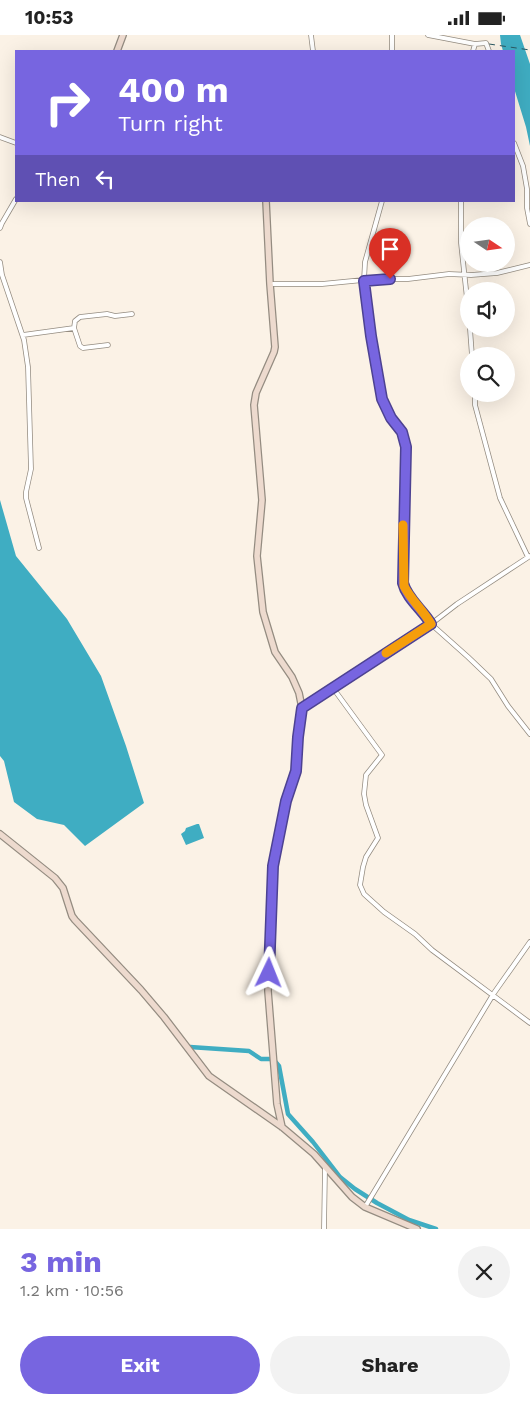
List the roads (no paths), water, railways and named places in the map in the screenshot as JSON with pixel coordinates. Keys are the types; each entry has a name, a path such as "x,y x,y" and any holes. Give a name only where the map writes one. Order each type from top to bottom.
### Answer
{"main road":[{"path":"117,50 123,35"},
{"path":"266,202 275,347 256,393 254,405 262,500 257,556 263,612 274,652 292,677 299,693 302,708 296,771 286,801 273,866 268,991 274,1077 282,1127"},
{"path":"0,834 55,878 63,888 75,920 141,990 209,1076 282,1127 314,1154 352,1197 417,1229"}],"street":[{"path":"311,35 313,50"},
{"path":"392,35 392,50"},
{"path":"428,35 475,44 486,43 489,50"},
{"path":"473,50 475,44"},
{"path":"0,137 15,143"},
{"path":"515,146 527,189 527,208 530,224"},
{"path":"0,228 15,201"},
{"path":"382,202 365,262 364,281 382,399 391,418 402,432 406,447 403,583 408,595 431,624 491,679 508,706 530,734"},
{"path":"461,202 461,243 466,282"},
{"path":"0,262 2,275 23,335 28,367 31,469 26,498 39,548"},
{"path":"270,284 322,284 373,279 408,279 449,274 497,273 530,265"},
{"path":"108,345 83,348 80,346 74,328 75,321 80,317 132,314"},
{"path":"23,335 74,328"},
{"path":"302,708 431,624 457,604 529,557 500,498 475,402"},
{"path":"333,688 382,755 366,775 364,793 366,805 378,838 366,857 360,878 361,890 384,912 415,934 456,969 530,1023"},
{"path":"366,1205 492,995 530,941"},
{"path":"324,1229 325,1168"}],"water":[{"path":"500,35 520,35 530,64 530,146 515,91 515,50 503,50"},
{"path":"0,500 16,556 67,619 101,676 144,803 85,846 64,825 37,819 14,802 4,761 0,756"},
{"path":"199,824 204,838 186,845 181,834 186,828"}],"waterway":[{"path":"190,1047 249,1051 261,1059 273,1059 279,1066 288,1114 340,1177 377,1203 409,1220 436,1229"}]}
